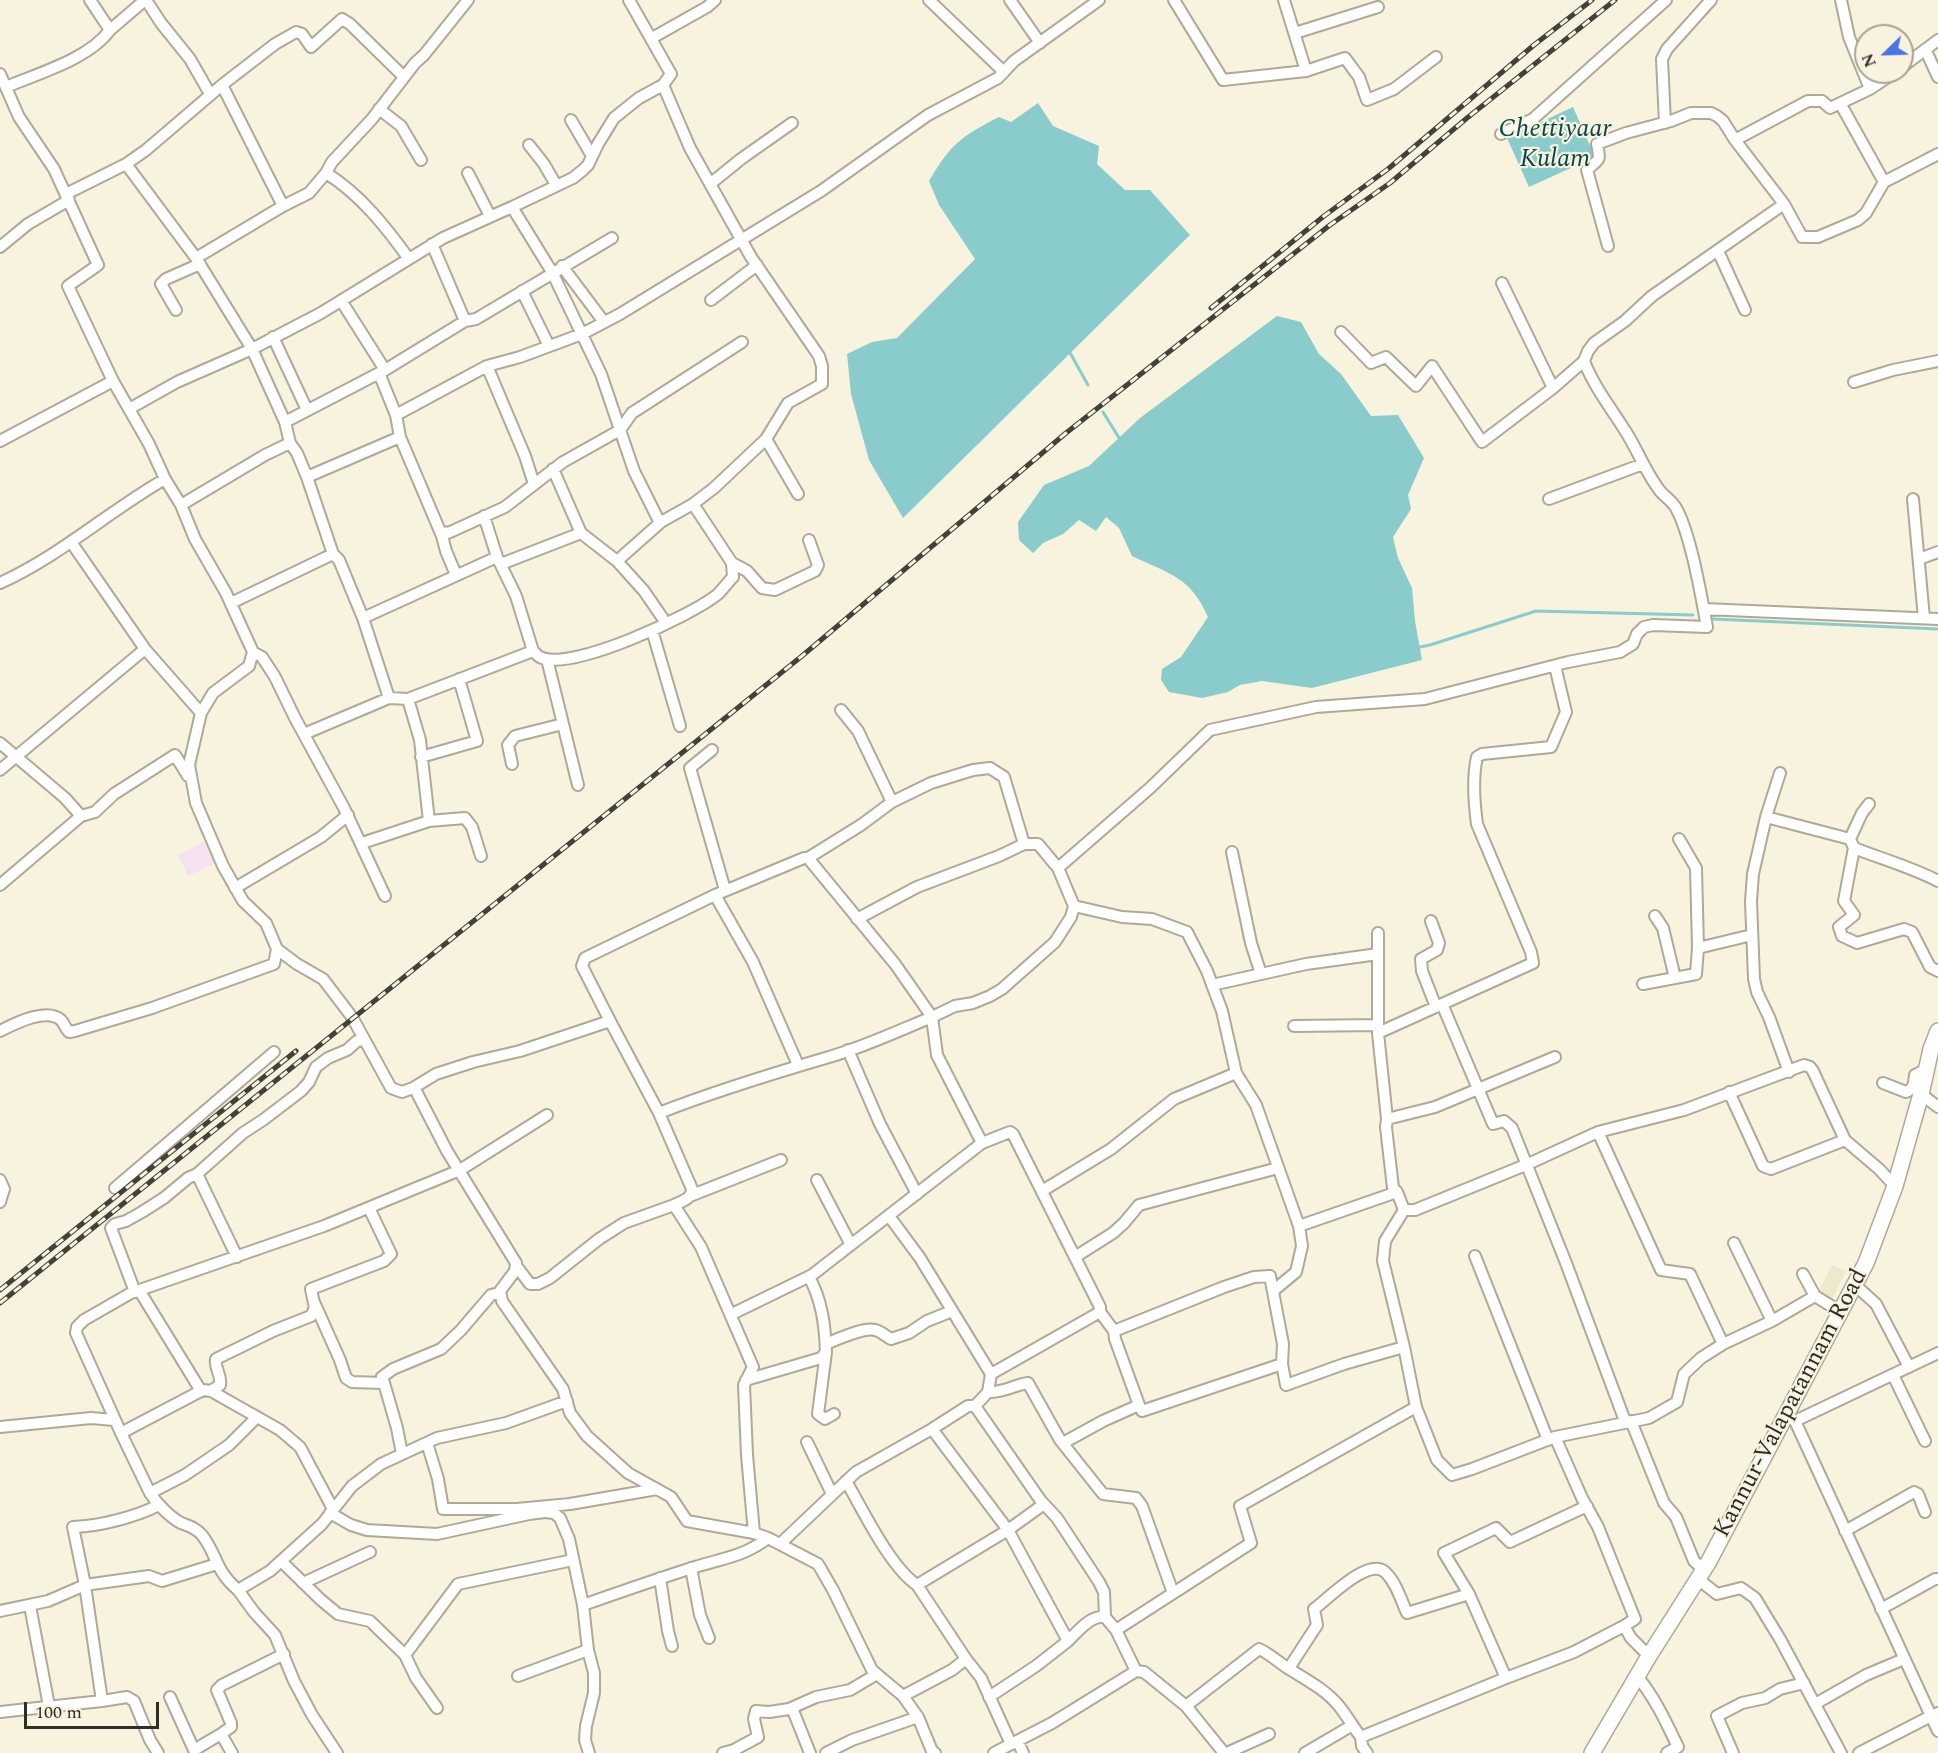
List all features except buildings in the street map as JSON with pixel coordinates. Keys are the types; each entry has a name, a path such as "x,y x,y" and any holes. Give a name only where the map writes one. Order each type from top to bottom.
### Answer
{"main road":[{"name":"Kannur-Valapatannam Road","path":"1592,1753 1649,1656 1701,1575 1791,1418 1866,1263 1894,1186 1938,1031"}],"street":[{"path":"90,0 110,30"},
{"path":"6,87 62,64 93,48 110,30 146,0 190,59 210,94"},
{"path":"129,408 177,382 252,349 342,302 432,244 573,178 584,170 614,118 663,85 671,74 629,0"},
{"path":"652,38 707,7 715,0"},
{"path":"929,0 1004,72"},
{"path":"1010,0 1040,43"},
{"path":"396,415 487,366 520,357 582,334 604,322 821,191 928,115 998,78 1014,61 1099,0"},
{"path":"1174,0 1223,80 1306,71 1345,58 1359,77 1367,100 1394,89 1436,57"},
{"path":"1284,0 1306,71"},
{"path":"1501,134 1533,118 1666,0"},
{"path":"1665,123 1662,59 1667,49 1711,0"},
{"path":"1841,0 1849,37 1870,89"},
{"path":"176,310 161,284 283,206 309,193 463,3"},
{"path":"1295,33 1378,7"},
{"path":"0,248 28,224 67,197 126,164 146,150 229,77 296,32 302,34 311,47 342,19 405,77"},
{"path":"1914,59 1938,40"},
{"path":"1926,51 1938,77"},
{"path":"0,74 20,117 54,169 98,265 68,286 113,381 181,505 195,539 231,603 253,652 262,657 275,676 348,815 385,896"},
{"path":"1735,140 1808,101 1822,101 1830,108 1877,84"},
{"path":"222,85 283,206"},
{"path":"617,561 662,522 693,504 714,488 766,439 788,402 822,384 822,366 819,356 741,238 690,147 663,85"},
{"path":"1840,103 1884,182"},
{"path":"379,109 401,126 421,160"},
{"path":"1608,246 1587,170 1598,161 1600,156 1597,144 1691,113 1711,113 1723,121 1784,204 1802,237 1818,237 1858,220 1866,213 1884,182 1938,154"},
{"path":"571,120 592,156"},
{"path":"710,184 792,123"},
{"path":"529,145 544,164 556,185"},
{"path":"126,164 198,261 252,349 285,422 290,443 307,477 333,554 339,560 363,618 389,698"},
{"path":"468,172 490,216"},
{"path":"326,173 341,182 384,225 409,259"},
{"path":"1341,332 1371,363 1386,357 1416,386 1432,366 1482,442 1553,388 1584,361 1587,351 1594,343 1625,321 1652,296 1784,204"},
{"path":"512,207 552,272 582,334 601,374 634,471 662,522"},
{"path":"285,422 382,371 465,321 476,319 612,238"},
{"path":"432,244 465,321"},
{"path":"1718,251 1745,310"},
{"path":"711,300 757,265"},
{"path":"562,266 604,322"},
{"path":"1502,283 1553,388"},
{"path":"522,291 549,346"},
{"path":"342,302 382,371 396,415 400,437 456,575"},
{"path":"273,337 307,411"},
{"path":"442,536 441,532 448,533 505,507 553,469 620,430 632,413 690,373 742,342"},
{"path":"1058,868 1150,788 1210,730 1316,707 1425,699 1620,652 1633,644 1637,634 1644,627 1653,625 1707,627 1685,530 1679,516 1643,464 1626,432 1599,392 1584,361"},
{"path":"1854,382 1893,370 1938,361"},
{"path":"487,366 534,484"},
{"path":"0,441 113,381"},
{"path":"307,477 400,437"},
{"path":"766,439 798,494"},
{"path":"181,505 265,454 290,443"},
{"path":"1549,499 1643,464"},
{"path":"553,469 581,533 617,561 644,591 666,623"},
{"path":"0,583 38,563 135,496 165,479"},
{"path":"1913,499 1924,618"},
{"path":"693,504 732,563 747,571 762,588 775,590 815,571 818,565 809,540"},
{"path":"484,516 499,561 516,596 533,651 539,657 547,659 574,659 638,638 717,594 733,577 732,563"},
{"path":"363,618 456,575 581,533"},
{"path":"71,542 145,649 201,713"},
{"path":"1919,559 1938,552"},
{"path":"231,603 333,554"},
{"path":"1704,609 1938,619"},
{"path":"652,630 680,726"},
{"path":"0,770 145,649"},
{"path":"304,734 389,698 408,699 533,651"},
{"path":"253,652 249,666 213,693 201,713 189,765 196,803 223,866 243,901 266,923 277,949 323,979 352,1017 391,1088 402,1092 436,1074 473,1062 520,1051 610,1021"},
{"path":"547,659 578,785"},
{"path":"1294,1026 1378,1029 1439,1005 1533,963 1531,952 1477,824 1474,802 1474,768 1477,757 1482,754 1551,747 1566,712 1555,666"},
{"path":"421,758 477,741 459,679"},
{"path":"408,699 420,740 429,821"},
{"path":"841,710 858,731 892,802"},
{"path":"512,764 508,745 515,736 563,724"},
{"path":"0,744 65,798 81,816"},
{"path":"712,750 690,768 720,892 798,1065"},
{"path":"0,885 81,816 95,812 114,794 175,755 193,787"},
{"path":"690,1196 692,1189 659,1113 582,966 585,958 720,892 808,858 861,825 892,802 931,783 973,770 990,768 1004,777 1024,844"},
{"path":"1780,773 1766,817 1753,874 1752,935 1754,979 1757,992 1769,1017 1789,1072"},
{"path":"1869,804 1862,813 1852,843 1844,901 1854,915 1839,927 1842,936 1857,943 1904,929 1912,932 1930,967 1938,971"},
{"path":"235,888 321,837 348,815"},
{"path":"1766,817 1852,843 1884,860 1914,869 1938,881"},
{"path":"362,843 429,821 465,818 472,827 481,856"},
{"path":"1643,984 1696,974 1698,948 1695,868 1679,839"},
{"path":"659,1113 711,1092 848,1050 956,1006 973,1003 1002,989 1055,942 1071,917 1074,906 1058,868 1038,844 1024,844 999,856 917,887 857,919"},
{"path":"1232,852 1251,943 1261,974"},
{"path":"808,858 896,964 932,1017 937,1055 982,1143"},
{"path":"1074,906 1122,917 1152,919 1187,932 1222,1011 1236,1073 1256,1104 1299,1226 1302,1246 1296,1272 1273,1290"},
{"path":"1655,916 1663,928 1675,978"},
{"path":"1431,921 1439,943 1437,950 1421,959 1422,971 1471,1068 1477,1089 1493,1124 1504,1121 1512,1128 1628,1421 1664,1503 1676,1517 1701,1575 1717,1594 1741,1588 1755,1598 1841,1753"},
{"path":"1378,933 1378,1029 1386,1127 1393,1188 1404,1210"},
{"path":"1698,948 1752,935"},
{"path":"0,1031 18,1021 51,1016 61,1020 69,1032 75,1031 152,1008 274,964 277,949"},
{"path":"1212,985 1306,964 1378,954"},
{"path":"364,1040 357,1041 347,1050 328,1058 316,1067 309,1082 301,1091 243,1133 197,1174 188,1178 164,1198 111,1228 137,1291 206,1391 280,1430 300,1447 332,1511 351,1526 368,1530 437,1534 529,1514 554,1513 560,1518 569,1539 583,1605 588,1650 595,1683 586,1726 585,1740 589,1753"},
{"path":"848,1050 880,1124 917,1194"},
{"path":"115,1188 274,1052"},
{"path":"1387,1119 1435,1107 1555,1057"},
{"path":"1404,1210 1415,1210 1528,1164 1598,1132 1684,1110 1804,1065 1810,1067 1845,1140 1879,1169 1894,1186"},
{"path":"1883,1083 1906,1092 1911,1091 1915,1075 1927,1069"},
{"path":"1042,1191 1111,1149 1174,1099 1236,1073"},
{"path":"413,1088 447,1151 517,1267 530,1284 538,1284 550,1278 599,1239 624,1223 674,1205 690,1196 781,1160"},
{"path":"1729,1092 1763,1166 1771,1169 1845,1140"},
{"path":"1921,1094 1938,1107"},
{"path":"337,1753 312,1716 294,1681 275,1635 238,1590 222,1575 203,1536 197,1530 180,1522 150,1493 114,1420 76,1333 77,1327 84,1320 137,1291 324,1226 460,1170 547,1115"},
{"path":"732,1314 808,1277 982,1143 1010,1132 1014,1134 1076,1257 1100,1307 1100,1312 1114,1331 1142,1411 1282,1364"},
{"path":"1598,1132 1661,1270 1690,1274 1723,1344"},
{"path":"1076,1257 1113,1233 1139,1205 1278,1168"},
{"path":"197,1174 237,1257"},
{"path":"0,1180 4,1189 0,1202"},
{"path":"818,1180 851,1245"},
{"path":"1299,1226 1397,1192"},
{"path":"674,1205 701,1247 732,1314 753,1367 744,1385 754,1533"},
{"path":"121,1434 220,1385 221,1378 215,1363 216,1359 273,1331 311,1316 315,1308 311,1289 384,1261 391,1254 369,1208"},
{"path":"1404,1210 1385,1241 1383,1261 1416,1407 1437,1460 1452,1475 1551,1438 1649,1418 1677,1402 1684,1374 1701,1359 1723,1344 1772,1321 1815,1296"},
{"path":"780,1544 856,1472 968,1406 975,1406 988,1392 991,1374 920,1258 889,1216"},
{"path":"1734,1243 1772,1321"},
{"path":"1361,1737 1506,1677 1574,1652 1635,1619 1607,1549 1551,1438 1475,1256"},
{"path":"402,1454 382,1377 393,1369 441,1349 470,1322 491,1295 499,1293 517,1267"},
{"path":"1803,1274 1815,1296 1841,1312"},
{"path":"1114,1331 1254,1277 1270,1276 1283,1344 1282,1364 1286,1385 1344,1364 1404,1347"},
{"path":"808,1277 816,1290 824,1319 826,1348 818,1414 825,1419 834,1414"},
{"path":"1855,1285 1876,1304 1909,1367"},
{"path":"499,1293 558,1380 570,1413 587,1436 628,1473 671,1497 687,1521 754,1533 818,1564 872,1670 903,1696 918,1718 933,1753"},
{"path":"314,1302 346,1378 351,1382 384,1383"},
{"path":"746,1380 821,1358 826,1348 862,1331 878,1330 891,1339 909,1333 927,1321 952,1311"},
{"path":"991,1374 1100,1312"},
{"path":"1938,1353 1893,1375 1791,1418 1904,1659 1934,1714 1938,1731"},
{"path":"1893,1375 1925,1441"},
{"path":"988,1392 999,1393 1028,1383 1063,1443 1103,1494 1136,1498 1142,1506 1173,1593"},
{"path":"238,1590 270,1571 332,1511 352,1486 381,1464 438,1438 506,1423 567,1401"},
{"path":"1063,1443 1139,1405"},
{"path":"975,1406 1044,1504 1057,1518 1099,1582 1104,1592 1105,1617 1116,1630 1136,1671"},
{"path":"1116,1630 1251,1543 1240,1506 1416,1407"},
{"path":"150,1493 185,1475 229,1445 257,1417"},
{"path":"0,1427 91,1418 114,1420"},
{"path":"932,1429 1008,1530 1068,1641"},
{"path":"807,1442 832,1494"},
{"path":"427,1443 438,1479 443,1509 517,1509 609,1498 657,1489"},
{"path":"846,1481 884,1546 908,1579 917,1585 981,1678 1014,1743 1023,1753"},
{"path":"1845,1531 1914,1492 1918,1494 1925,1512"},
{"path":"102,1701 85,1585 73,1527 116,1519 148,1510 159,1504"},
{"path":"917,1585 1008,1530 1044,1504"},
{"path":"1506,1677 1469,1594 1444,1553 1496,1528 1510,1542 1587,1506"},
{"path":"583,1605 753,1549 768,1538"},
{"path":"303,1583 370,1552"},
{"path":"405,1655 458,1584 573,1560"},
{"path":"281,1561 338,1614 370,1621 405,1655 416,1678 437,1708"},
{"path":"0,1611 30,1606 85,1585 149,1576 162,1581 217,1564"},
{"path":"691,1568 700,1615 708,1638"},
{"path":"1289,1668 1317,1626 1314,1609 1347,1582 1372,1569 1383,1571 1392,1582 1407,1613 1469,1594"},
{"path":"660,1578 672,1646"},
{"path":"1881,1609 1938,1579"},
{"path":"30,1606 49,1706"},
{"path":"989,1697 1036,1666 1092,1620 1099,1616 1105,1617"},
{"path":"1624,1626 1631,1638 1649,1656"},
{"path":"1186,1706 1259,1649 1272,1654 1317,1686 1340,1707 1351,1726 1361,1737 1362,1746 1367,1753"},
{"path":"518,1677 588,1650"},
{"path":"170,1697 194,1750 231,1727 217,1690 222,1685 284,1654"},
{"path":"903,1696 952,1670 966,1659"},
{"path":"1815,1704 1866,1675 1904,1659"},
{"path":"994,1753 1052,1723 1136,1671 1144,1672 1186,1706 1223,1753 1269,1734"},
{"path":"723,1753 756,1740 759,1734 754,1719 756,1712 776,1712 792,1708 816,1697 850,1690 877,1674"},
{"path":"1637,1676 1650,1692 1678,1747 1667,1753"},
{"path":"1732,1753 1717,1716 1742,1703 1765,1698 1780,1689 1804,1683"},
{"path":"0,1712 127,1697 134,1701 150,1740 158,1753"},
{"path":"792,1708 810,1753"},
{"path":"1859,1753 1934,1714"},
{"path":"826,1753 852,1740 918,1718"},
{"path":"1305,1753 1351,1726"},
{"path":"221,1734 232,1753"}],"shaded area":[{"path":"204,842 215,863 188,876 178,855"},
{"path":"1832,1265 1846,1271 1831,1302 1818,1293"}],"water":[{"path":"1038,103 1053,126 1099,146 1097,164 1125,190 1150,190 1190,235 903,518 869,460 851,394 847,354 872,342 897,338 975,259 939,205 929,181 944,158 966,136 999,117 1011,122"},
{"name":"Chettiyaar Kulam","path":"1573,107 1595,157 1529,187 1507,138"},
{"path":"1277,316 1301,322 1319,354 1341,374 1371,416 1398,415 1424,458 1408,495 1411,509 1393,537 1398,558 1412,588 1422,660 1312,688 1262,681 1240,685 1228,692 1202,698 1169,692 1161,680 1162,669 1181,657 1208,617 1194,593 1186,584 1168,572 1132,556 1119,528 1106,517 1096,531 1079,520 1063,534 1043,543 1033,553 1019,540 1018,522 1044,485 1089,466 1140,418"}],"waterway":[{"path":"1069,351 1088,385"},
{"path":"1103,412 1121,441"},
{"path":"1415,648 1536,611 1693,615"},
{"path":"1713,619 1938,629"}],"railway":[{"path":"1211,308 1324,216 1388,169 1534,45 1592,0"},
{"path":"0,1303 802,656 1066,433 1330,225 1390,183 1467,118 1615,0"},
{"path":"0,1290 296,1051"}]}
